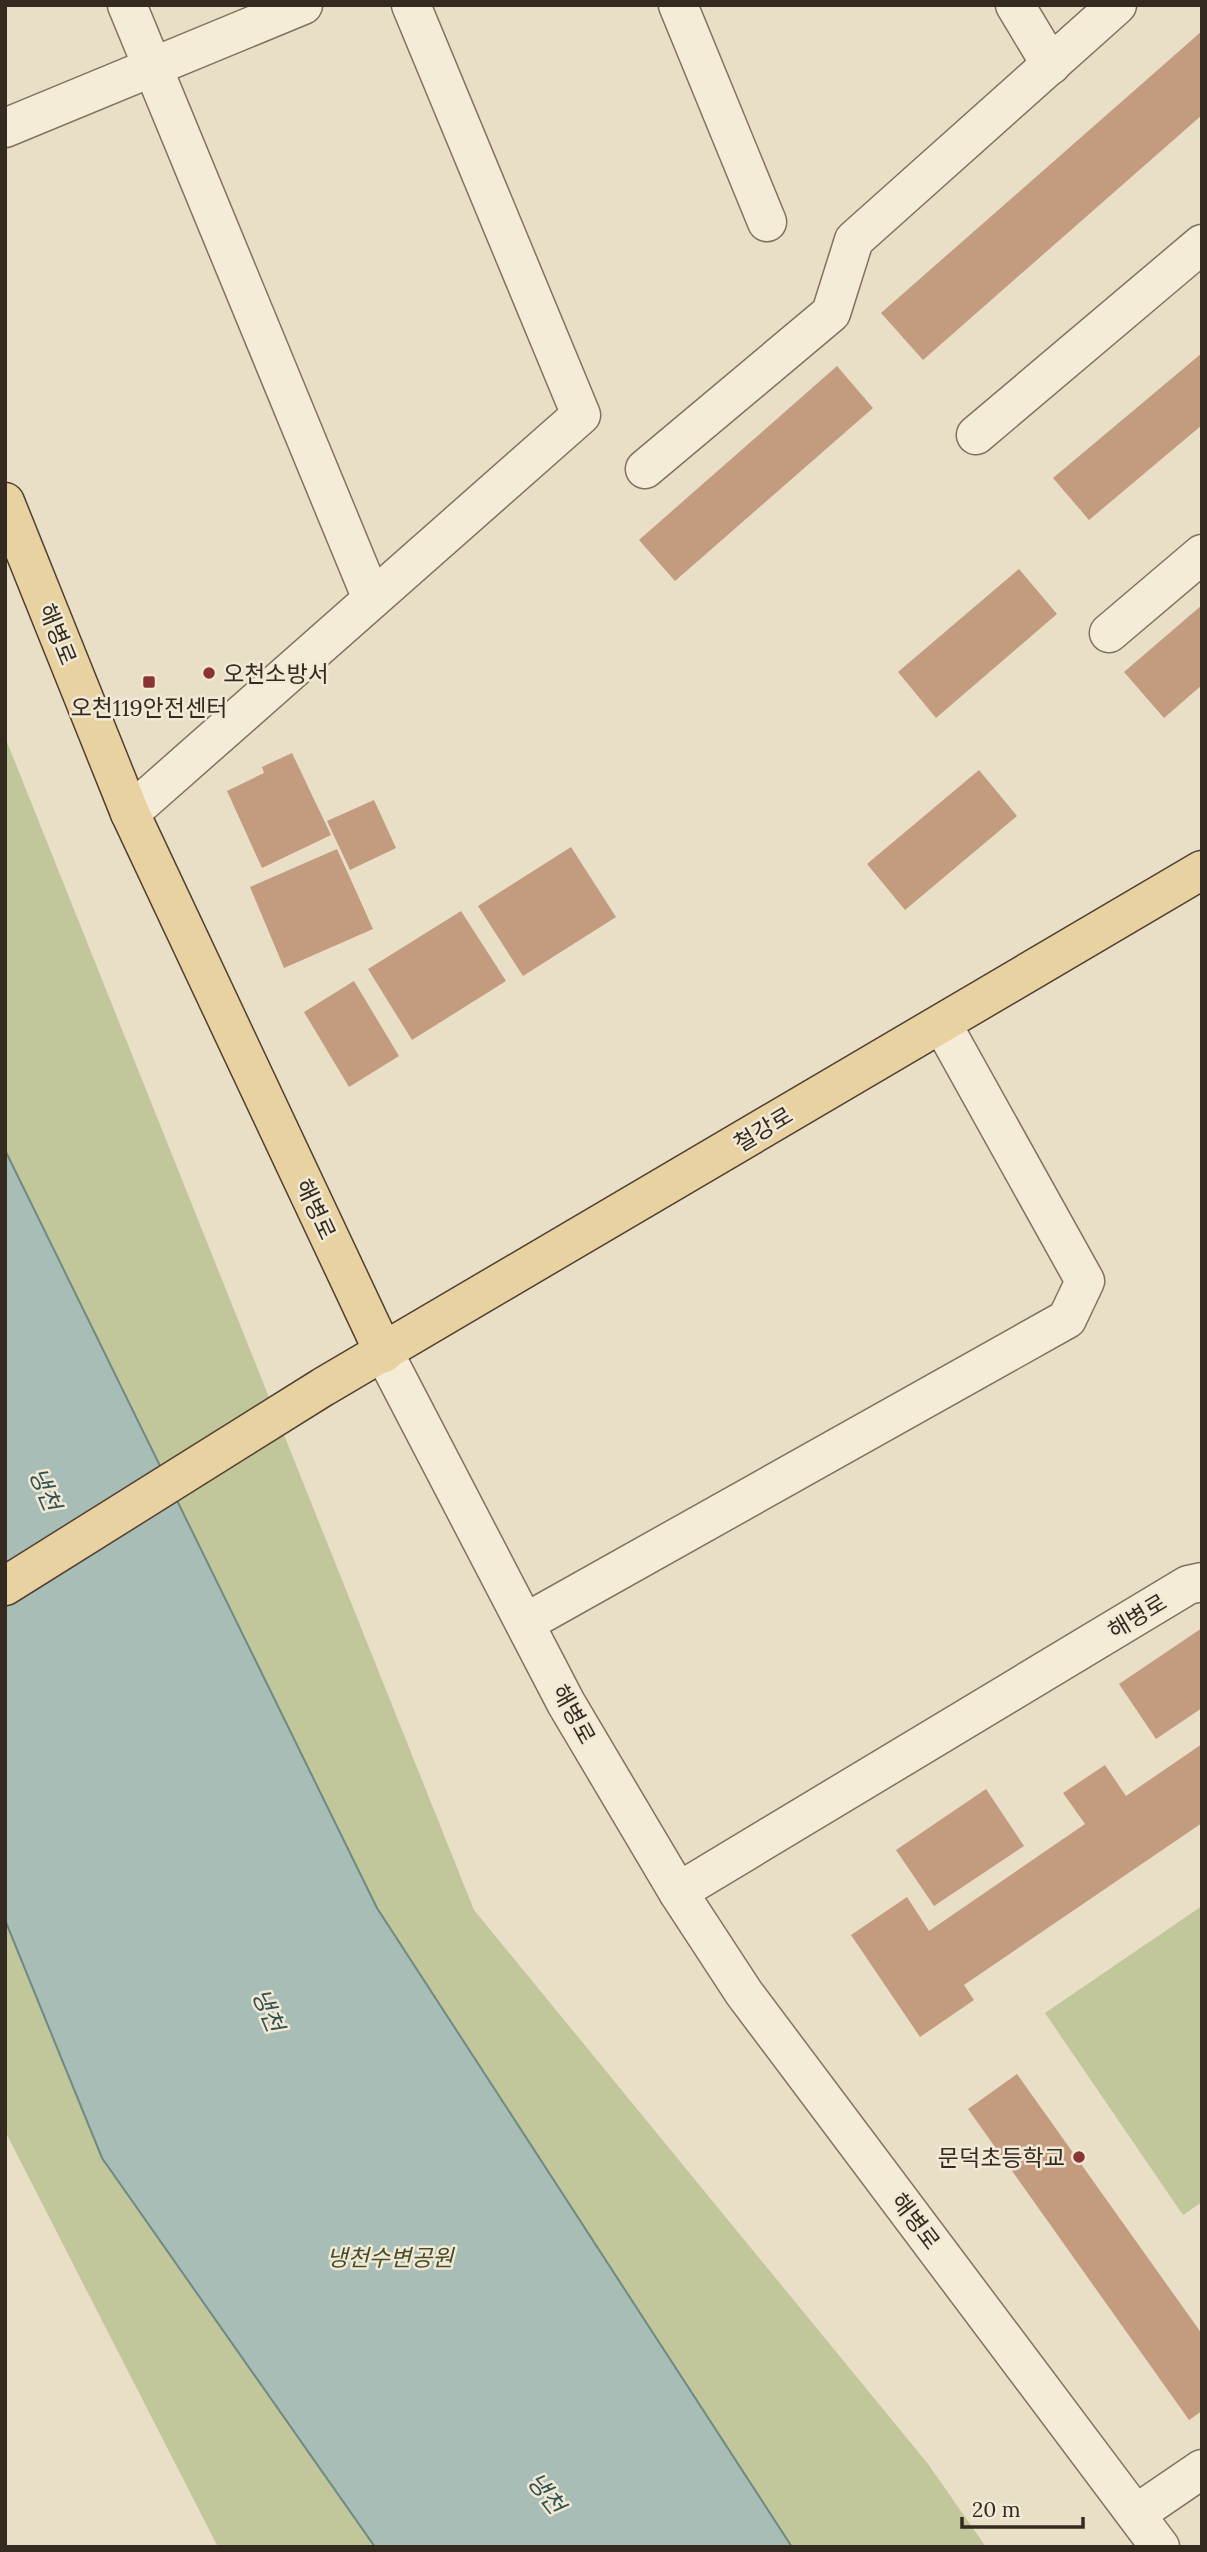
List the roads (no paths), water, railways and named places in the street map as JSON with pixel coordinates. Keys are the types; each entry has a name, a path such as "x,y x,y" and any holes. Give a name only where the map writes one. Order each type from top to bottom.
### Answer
{"main road":[{"name":"해병로","path":"5,502 130,813 384,1353"},
{"name":"철강로","path":"5,1586 323,1387 1202,870"}],"street":[{"path":"127,5 372,599"},
{"path":"5,128 303,5"},
{"path":"130,813 581,415 411,5"},
{"path":"678,5 767,222"},
{"path":"1015,5 1051,65"},
{"path":"645,470 831,313 854,240 1117,5"},
{"path":"976,435 1202,244"},
{"path":"1109,633 1202,554"},
{"path":"524,1623 1067,1319 1085,1281 942,1024"},
{"name":"해병로","path":"384,1353 566,1703 678,1892 744,1993 1160,2547"},
{"name":"해병로","path":"678,1892 1188,1585 1202,1582"},
{"path":"1136,2514 1202,2469"}],"water":[{"name":"냉천","path":"5,1150 377,1908 792,2547 375,2547 102,2158 5,1920"}],"place":[{"name":"오천소방서","path":"209,673"},
{"name":"오천119안전센터","path":"149,682"},
{"name":"문덕초등학교","path":"1079,2157"}],"park label":[{"name":"냉천수변공원","path":"390,2257"}]}
